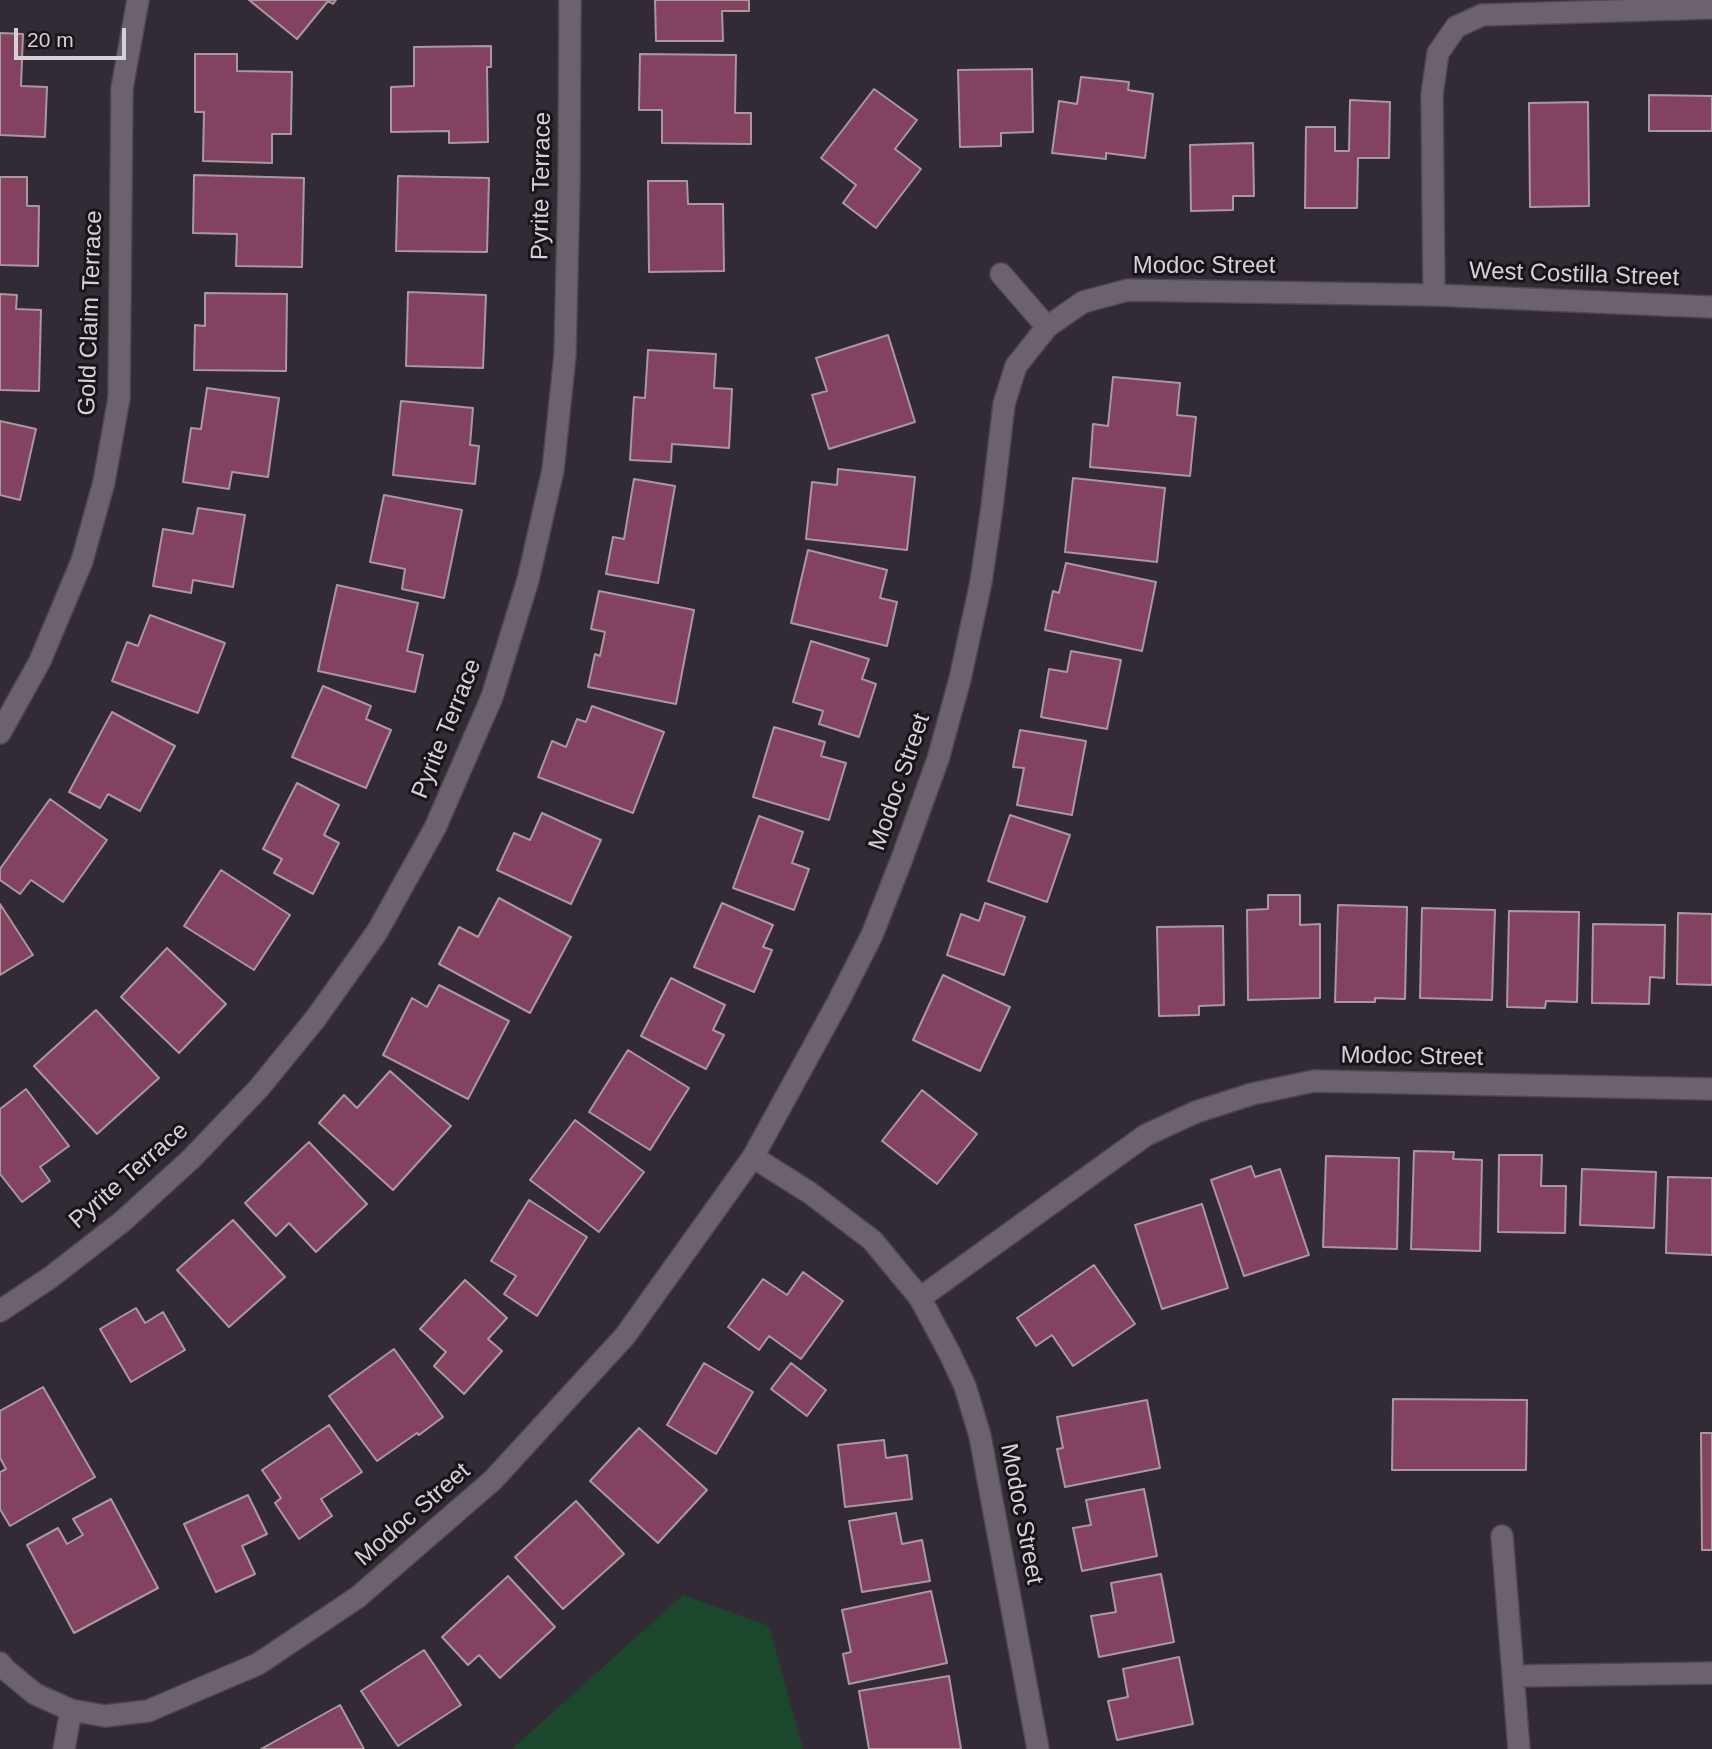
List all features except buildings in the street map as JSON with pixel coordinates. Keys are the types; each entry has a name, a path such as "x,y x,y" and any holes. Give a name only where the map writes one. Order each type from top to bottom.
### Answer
{"street":[{"name":"Gold Claim Terrace","path":"0,733 40,661 82,561 104,482 119,398 122,88 138,0"},
{"name":"Pyrite Terrace","path":"0,1311 51,1277 123,1221 191,1159 259,1088 316,1018 377,932 435,828 492,697 528,580 555,457 565,355 570,0"},
{"path":"1434,295 1432,93 1438,53 1455,27 1482,15 1712,8"},
{"path":"1001,274 1046,327"},
{"name":"Modoc Street","path":"0,1663 36,1694 71,1710 105,1716 148,1711 258,1664 358,1597 493,1480 625,1336 752,1157 872,936 938,759 960,679 981,582 1004,404 1016,366 1046,327 1083,302 1128,290 1434,295"},
{"name":"West Costilla Street","path":"1434,295 1712,307"},
{"name":"Modoc Street","path":"920,1298 1146,1135 1196,1112 1252,1094 1314,1081 1712,1089"},
{"name":"Modoc Street","path":"752,1157 810,1193 873,1240 920,1298 950,1354 965,1386 980,1436 1038,1749"},
{"path":"1502,1536 1519,1749"},
{"path":"1514,1676 1712,1673"},
{"path":"64,1749 71,1710"}],"green space":[{"path":"683,1595 769,1626 803,1749 512,1749"}]}
